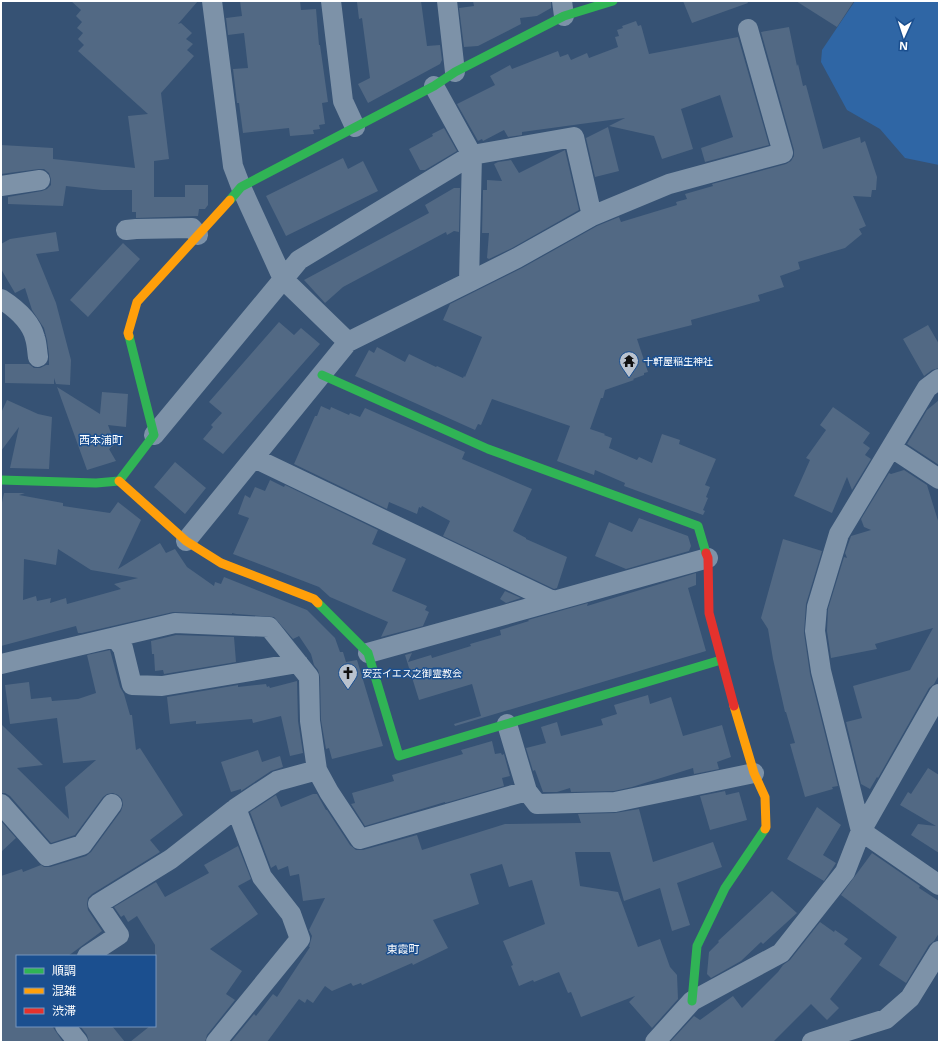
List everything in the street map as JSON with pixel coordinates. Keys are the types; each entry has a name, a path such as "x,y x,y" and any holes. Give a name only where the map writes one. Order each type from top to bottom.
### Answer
{"street":[{"path":"212,1 234,166 240,188 283,279 348,342"},
{"path":"331,1 343,101 355,127"},
{"path":"447,1 455,72"},
{"path":"154,435 128,334 137,302 240,188 434,86 455,72 563,9 613,1"},
{"path":"186,541 348,342 518,258 592,216 669,184 783,153 748,29"},
{"path":"434,86 472,155 469,282"},
{"path":"120,481 154,435 299,260 472,155 574,137 592,216"},
{"path":"1,186 40,180"},
{"path":"126,230 192,228 198,235"},
{"path":"1,299 9,304 25,319 35,337 38,357"},
{"path":"322,375 488,448 698,526 708,558 709,613 754,773 765,797 766,827 725,888 697,946 692,1001"},
{"path":"939,379 927,388 840,534 817,607 815,631 821,671 861,831 939,885"},
{"path":"892,448 939,479"},
{"path":"254,458 553,601"},
{"path":"1,480 96,483 120,481 186,541 221,563 314,599 368,653 399,756 721,660"},
{"path":"368,653 708,558"},
{"path":"1,664 175,623 269,627 309,677 310,721 317,770 329,792 360,839 527,791"},
{"path":"115,637 123,648 132,685 162,686 298,663"},
{"path":"655,1042 692,1001 781,953 845,872 861,831 939,694"},
{"path":"507,724 527,791 537,804 615,802 754,773"},
{"path":"88,955 119,934 98,904 171,859 236,808 277,781 317,770"},
{"path":"1,804 47,856 82,845 112,804"},
{"path":"216,1042 300,939 291,914 262,878 236,808"},
{"path":"814,1042 886,1019 910,998 939,952"},
{"path":"66,1027 78,1042"}],"shaded area":[{"path":"855,1 939,1 939,165 905,158 880,129 847,110 821,62 822,50"}],"building":[{"path":"71,1 198,1 178,24 181,23 192,33 186,39 193,44 187,50 194,56 161,93 169,159 154,161 154,197 185,197 185,185 208,185 208,205 205,209 199,209 198,216 136,218 136,212 132,212 132,190 102,190 66,186 63,206 8,204 8,197 47,189 51,185 51,179 49,173 44,169 1,174 1,145 53,148 53,159 135,168 128,116 148,114 78,51 84,45 78,39 83,33 77,28 82,22 76,16 81,10"},
{"path":"240,1 300,1 301,10 316,9 319,45 328,102 322,103 325,124 319,125 320,129 313,130 314,134 290,136 289,128 243,133 239,103 237,103 233,69 248,68 244,33 228,35 226,18 242,16"},
{"path":"421,1 427,46 440,45 442,60 440,64 368,103 358,84 370,78 362,18 359,19 357,2"},
{"path":"473,1 551,1 551,8 537,16 520,18 521,24 478,46 464,47 459,8 474,6"},
{"path":"683,1 747,1 748,3 692,23"},
{"path":"796,1 854,1 837,27"},
{"path":"636,21 638,26 641,25 649,54 738,37 769,145 705,162 701,148 733,137 720,95 681,109 693,149 662,159 654,136 609,126 625,118 522,132 522,135 508,137 504,130 483,141 482,139 478,141 457,104 495,85 490,76 510,65 512,69 558,51 560,57 568,54 571,60 587,53 589,58 618,47 615,37 619,36 617,30 623,28 622,26"},
{"path":"789,27 797,66 798,64 803,86 806,85 823,149 860,137 861,143 865,141 877,177 876,190 872,190 871,197 853,196 866,226 859,229 862,234 845,248 798,262 800,269 780,276 784,287 758,295 760,301 691,320 692,325 637,339 648,372 633,379 634,380 605,390 590,429 612,438 609,448 637,460 639,457 652,463 662,434 680,440 679,444 716,459 705,485 710,487 706,497 708,498 703,510 705,511 703,515 624,486 625,483 595,470 594,475 557,461 570,426 492,399 481,425 478,424 475,430 355,376 369,350 374,353 377,347 405,362 409,354 463,378 464,376 465,377 482,337 443,320 450,304 522,268 597,226 619,217 621,222 677,205 676,202 687,199 685,194 713,186 712,184 786,164 791,161 794,156 794,150 761,32"},
{"path":"608,127 619,171 595,177 586,138"},
{"path":"444,128 457,151 425,170 420,170 409,149 433,136 432,134"},
{"path":"565,150 579,210 512,248 489,259 487,258 489,233 482,233 483,190 487,190 487,180 502,181 494,164 511,160 519,173"},
{"path":"343,158 348,169 363,161 378,191 286,236 266,196"},
{"path":"454,188 460,188 459,232 454,231 447,235 446,232 343,287 325,303 304,280 429,213 425,205"},
{"path":"56,232 59,251 36,254 56,303 71,360 70,385 56,384 54,378 54,384 5,383 5,364 29,364 34,368 40,368 49,365 49,355 44,328 32,310 25,288 15,293 1,269 1,244 10,239"},
{"path":"123,243 140,259 88,317 70,300"},
{"path":"279,322 294,335 301,328 320,344 223,454 203,439 213,427 211,425 222,413 209,402"},
{"path":"928,325 939,344 939,368 932,370 924,376 903,339"},
{"path":"57,387 100,414 102,392 128,394 126,427 108,425 115,444 109,449 116,461 87,470"},
{"path":"7,400 38,414 52,417 49,469 10,468 19,427 1,451 1,413"},
{"path":"939,400 939,465 907,444 927,410"},
{"path":"321,406 330,410 331,407 349,415 350,413 360,417 365,408 465,452 462,459 532,489 513,531 526,539 567,557 557,588 554,589 443,536 450,521 422,506 421,508 419,507 417,514 389,502 387,509 294,464 315,416 317,416"},
{"path":"833,407 870,433 863,443 870,448 865,455 871,459 852,490 847,477 832,513 794,496 810,460 806,458 826,430 820,425"},
{"path":"175,462 206,488 185,514 154,487"},
{"path":"904,470 927,485 939,524 939,675 934,684 929,688 878,778 877,777 870,789 861,784 846,722 862,718 853,686 910,670 933,628 875,644 877,649 831,658 827,631 828,609 844,557 847,558 845,553 851,536 871,530 864,527 861,519 889,473 891,474"},
{"path":"270,480 284,487 285,485 378,530 372,544 406,559 392,591 427,606 425,610 429,612 423,626 381,637 388,622 330,597 319,587 233,554 249,518 238,514 245,495 250,498 255,487 265,491"},
{"path":"4,493 25,493 19,495 63,503 63,506 110,513 118,502 141,520 118,569 160,543 166,553 175,549 187,567 214,586 215,582 221,584 224,577 307,610 335,638 340,652 343,652 346,662 357,660 383,746 332,759 329,748 326,749 321,720 320,677 318,670 314,665 311,654 299,636 293,639 274,617 232,613 173,612 82,633 78,633 76,626 1,646 1,507","holes":["58,549 91,570 138,578 114,584 121,589 67,604 66,598 50,603 51,598 37,601 36,596 23,600 24,559 56,565"]},
{"path":"639,518 688,536 691,546 689,551 626,569 595,556 609,522 632,532"},
{"path":"783,539 822,551 806,604 804,633 810,674 838,786 832,787 833,789 805,797 790,744 795,743 785,712 768,629 761,618"},
{"path":"696,573 696,585 688,588 706,651 455,726 454,724 481,716 472,684 419,700 405,655 412,653 408,662 431,655 432,658 471,646 470,644 501,635 500,630 529,621 528,620 588,603 587,606"},
{"path":"505,591 521,598 506,603 500,599"},
{"path":"176,635 234,637 236,662 164,674 163,670 155,671 154,654 152,654 151,641"},
{"path":"110,650 120,687 124,694 130,715 132,715 136,750 140,748 183,815 150,840 160,852 92,894 88,898 88,910 102,931 69,955 16,955 16,1027 53,1027 63,1042 1,1042 1,876 22,869 23,872 41,865 44,867 50,867 86,856 91,852 121,811 123,805 122,799 118,795 113,793 107,794 103,797 75,835 51,843 10,796 5,793 1,793 1,724 43,765 17,768 69,819 65,787 96,760 63,763 57,718 10,724 5,685 29,682 31,699 51,697 52,701 78,699 96,693 87,655"},
{"path":"297,681 298,721 303,753 290,756 281,716 253,723 252,719 196,724 196,721 170,724 167,697 238,685 238,687 266,684 267,687 269,686 270,688"},
{"path":"648,695 650,704 671,697 683,736 722,725 731,757 717,762 719,769 694,774 693,768 614,791 571,792 570,788 557,792 543,792 535,770 533,771 526,748 546,743 541,727 557,722 561,736 603,725 601,719 617,714 614,705"},
{"path":"492,741 495,754 504,754 510,776 502,778 504,786 365,826 351,804 355,803 352,793 394,781 392,775 463,754 461,750"},
{"path":"258,750 262,762 280,756 283,767 271,771 241,791 241,789 231,792 221,762"},
{"path":"928,768 939,775 939,853 911,835 918,824 936,826 900,805 908,792 911,794"},
{"path":"725,791 726,795 739,792 747,820 710,830 700,796"},
{"path":"313,794 317,794 350,845 356,850 363,850 417,835 422,850 505,824 581,823 578,814 615,813 639,809 653,862 713,842 722,867 677,883 690,925 672,931 660,888 624,901 610,852 575,852 580,886 618,892 638,947 660,939 670,967 677,975 678,999 652,1028 629,1002 635,996 581,1017 571,992 568,993 559,972 519,986 511,966 513,965 503,941 545,924 532,880 509,887 502,864 470,874 479,904 433,920 448,948 413,965 412,963 362,985 361,983 353,986 351,983 332,991 325,986 313,1003 307,999 305,1003 299,999 267,1042 231,1042 254,1014 256,1016 273,994 277,997 310,947 312,936 309,930 325,898 303,901 299,874 290,876 288,866 278,870 276,865 271,868 250,812 276,795 281,807"},
{"path":"817,807 841,825 823,855 836,863 824,881 787,859"},
{"path":"1,821 16,838 1,852"},
{"path":"238,846 251,879 238,886 258,914 210,949 242,971 226,994 235,1000 207,1035 205,1042 130,1042 149,1027 156,1027 155,945 137,916 128,922 124,915 121,917 114,907 156,882 165,897 209,873 204,865"},
{"path":"872,853 939,901 939,933 934,941 929,945 906,983 879,965 897,937 841,895"},
{"path":"772,891 797,913 763,944 761,942 741,961 711,978 707,974 709,952 719,942 718,941"},
{"path":"820,922 834,932 835,930 848,939 844,944 862,958 830,999 839,1008 827,1020 811,1004 773,1042 670,1042 694,1016 700,1020 733,996 742,1008 778,972 783,965 790,960"},
{"path":"81,1027 113,1027 125,1042 89,1042 87,1035"}],"traffic: fast":[{"path":"230,200 241,187 434,86 455,72 564,16 613,1"},
{"path":"1,480 96,483 119,481 154,435 129,336"},
{"path":"322,375 488,449 698,526 706,553"},
{"path":"318,603 368,653 399,756 721,660"},
{"path":"692,1001 697,946 725,888 765,829"}],"traffic: slow":[{"path":"129,336 128,333 137,302 230,200"},
{"path":"119,481 186,541 221,563 314,599 318,603"},
{"path":"734,706 754,773 765,797 765,829"}],"traffic: jam":[{"path":"706,553 708,558 709,613 734,706"}],"place":[{"name":"十軒屋稲生神社","path":"629,378"},
{"name":"安芸イエス之御霊教会","path":"348,690"}],"district":[{"name":"西本浦町","path":"101,440"},
{"name":"東霞町","path":"403,949"}]}
